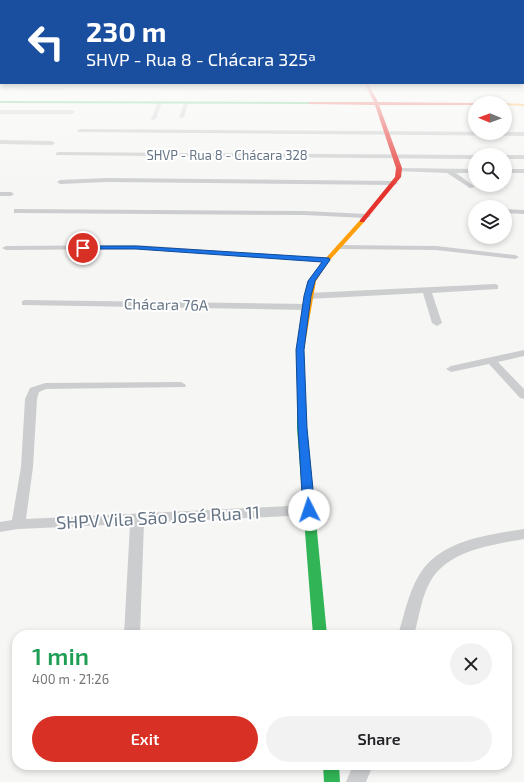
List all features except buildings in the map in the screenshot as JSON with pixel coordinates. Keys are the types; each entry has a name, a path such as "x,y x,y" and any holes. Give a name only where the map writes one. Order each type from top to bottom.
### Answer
{"street":[{"path":"320,630 302,428 300,350 308,296 312,281 327,260 367,216 395,183 398,177 399,170 381,117"},
{"path":"79,131 524,134"},
{"path":"0,142 52,143"},
{"name":"SHVP - Rua 8 - Chácara 328","path":"58,154 468,157"},
{"path":"512,157 524,157"},
{"path":"399,170 468,171"},
{"path":"449,171 468,185"},
{"path":"512,171 523,172"},
{"path":"60,182 107,180 395,183"},
{"path":"0,194 11,194"},
{"path":"17,210 304,213 367,216"},
{"path":"512,211 524,212"},
{"path":"340,247 436,248 514,257"},
{"path":"6,248 136,248 327,260"},
{"path":"308,296 495,287"},
{"path":"427,291 437,323"},
{"name":"Chácara 76A","path":"25,303 307,307"},
{"path":"451,368 492,361 524,353"},
{"path":"492,361 524,396"},
{"path":"6,526 26,467 31,399 34,390 45,386 181,385"},
{"name":"SHPV Vila São José Rua 11","path":"6,526 309,510"},
{"path":"132,630 137,520"},
{"path":"408,630 424,580 433,566 455,553 490,541 524,534"},
{"path":"331,770 332,782"},
{"path":"356,782 362,770"}],"traffic: fast":[{"path":"301,384 302,428 320,630"},
{"path":"331,770 332,782"}],"traffic: slow":[{"path":"301,384 300,350 312,281 327,260 362,221"}],"traffic: jam":[{"path":"362,221 398,177 399,168 382,117"}],"route":[{"path":"83,248 136,248 327,260 312,281 308,296 300,350 302,428 309,510"}]}
